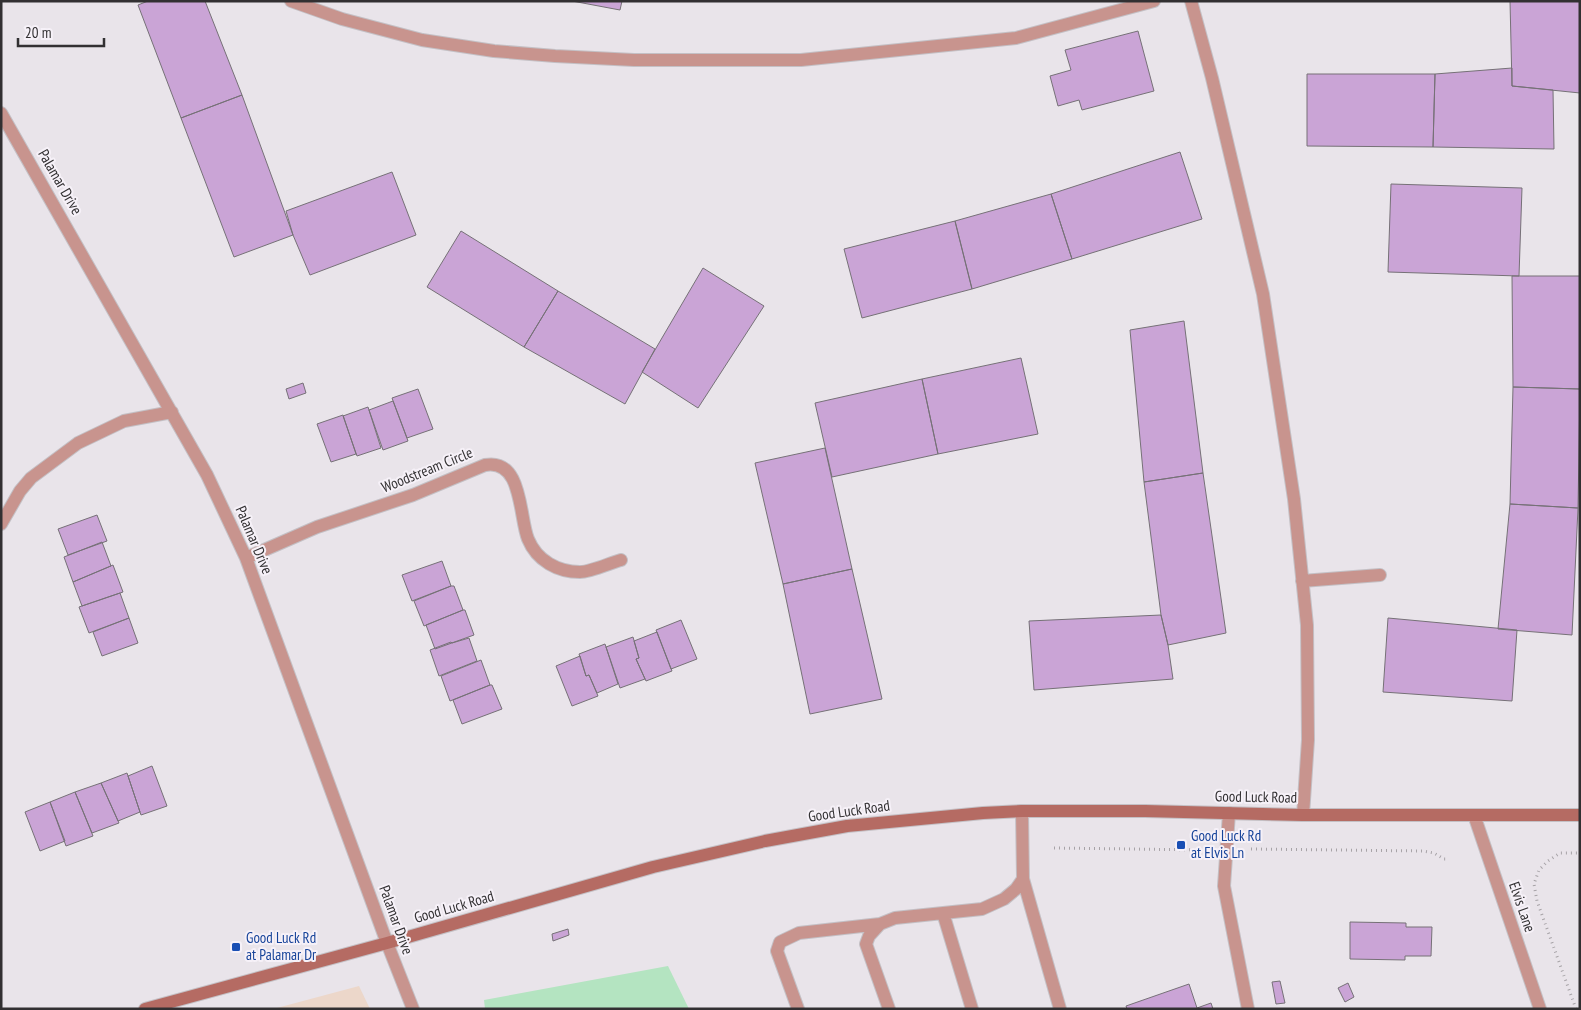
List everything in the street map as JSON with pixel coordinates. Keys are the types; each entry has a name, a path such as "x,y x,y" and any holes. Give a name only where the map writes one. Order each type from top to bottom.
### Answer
{"main road":[{"name":"Good Luck Road","path":"146,1009 653,867 765,841 847,826 1022,811 1580,816"}],"street":[{"path":"291,1 342,19 422,40 494,51 634,60 801,60 1016,38 1154,1"},
{"path":"1190,1 1212,78 1263,294 1294,499 1307,625 1308,740 1303,815"},
{"name":"Palamar Drive","path":"1,113 207,475 246,558 413,1009"},
{"path":"1,524 20,492 31,478 78,443 124,421 172,412"},
{"name":"Woodstream Circle","path":"246,558 317,527 414,495 493,463 503,468 516,486 528,539 534,549 549,564 561,570 582,572 621,560"},
{"path":"1302,581 1380,575"},
{"path":"1022,811 1023,879 1060,1009"},
{"path":"1229,813 1224,886 1248,1009"},
{"name":"Elvis Lane","path":"1474,815 1540,1009"},
{"path":"798,1009 777,951 780,942 798,933 880,924 895,918 982,909 1004,899 1016,889 1023,879"},
{"path":"944,912 972,1009"},
{"path":"880,924 869,936 866,944 890,1009"}],"path":[{"path":"1054,848 1206,850"},
{"path":"1251,849 1423,852 1434,853 1444,859 1449,859"},
{"path":"1576,1009 1537,901 1534,884 1539,870 1554,857 1560,853 1580,853"}],"shaded area":[{"path":"359,986 370,1009 273,1009"}],"green space":[{"path":"668,966 689,1009 485,1009 484,1000"}],"building":[{"path":"148,1 205,1 242,95 181,118 138,5"},
{"path":"572,1 622,1 620,10"},
{"path":"1510,1 1580,1 1580,93 1512,86"},
{"path":"1138,31 1154,91 1082,110 1079,100 1058,106 1050,76 1071,70 1065,50"},
{"path":"1512,68 1512,86 1553,90 1554,149 1433,147 1435,74"},
{"path":"1307,74 1435,74 1433,147 1307,146"},
{"path":"242,95 293,235 234,257 181,118"},
{"path":"1180,152 1202,219 1072,259 1051,194"},
{"path":"392,172 416,235 310,275 293,235 286,211"},
{"path":"1391,184 1522,188 1519,276 1388,272"},
{"path":"1051,194 1072,259 972,289 955,221"},
{"path":"955,221 972,289 862,318 844,249"},
{"path":"461,231 558,291 524,347 427,287"},
{"path":"703,268 764,306 698,408 642,372"},
{"path":"1512,276 1580,276 1580,389 1513,387"},
{"path":"558,291 655,349 625,404 524,347"},
{"path":"1184,321 1203,473 1144,482 1130,330"},
{"path":"1021,358 1038,434 938,454 922,379"},
{"path":"922,379 938,454 832,477 815,403"},
{"path":"303,383 306,393 289,399 286,389"},
{"path":"1513,387 1580,389 1578,508 1510,504"},
{"path":"418,389 433,429 407,438 392,398"},
{"path":"393,401 408,441 383,450 369,410"},
{"path":"368,407 381,448 357,456 343,416"},
{"path":"343,415 356,454 331,462 317,424"},
{"path":"825,448 852,569 783,584 755,463"},
{"path":"1203,473 1226,633 1168,645 1161,615 1144,482"},
{"path":"1510,504 1578,508 1572,635 1498,629"},
{"path":"97,515 107,541 68,555 58,529"},
{"path":"102,542 111,566 73,582 64,557"},
{"path":"442,561 451,586 412,601 402,575"},
{"path":"113,565 123,592 82,606 73,582"},
{"path":"852,569 882,699 810,714 783,584"},
{"path":"454,586 463,610 424,626 414,601"},
{"path":"120,593 129,618 89,633 79,607"},
{"path":"465,610 474,635 435,649 426,625"},
{"path":"1161,615 1173,679 1034,690 1029,621"},
{"path":"129,618 138,643 102,656 93,632"},
{"path":"1388,618 1517,630 1512,701 1383,692"},
{"path":"681,620 697,659 671,669 656,630"},
{"path":"657,632 672,671 646,681 636,659 639,658 634,641"},
{"path":"633,637 639,658 636,659 645,679 620,688 606,647"},
{"path":"469,638 477,661 439,676 430,650"},
{"path":"605,644 618,684 597,693 589,675 586,676 579,654"},
{"path":"580,656 586,676 589,675 598,696 572,706 556,666"},
{"path":"481,660 490,685 450,701 441,676"},
{"path":"492,685 502,709 462,724 453,700"},
{"path":"152,766 167,806 141,815 128,776"},
{"path":"127,773 140,812 118,821 101,783"},
{"path":"101,783 119,823 92,833 75,792"},
{"path":"75,792 93,836 66,846 50,802"},
{"path":"50,802 65,841 40,851 25,812"},
{"path":"1350,922 1406,923 1406,927 1432,927 1431,956 1405,956 1405,960 1350,959"},
{"path":"568,929 569,935 553,941 552,934"},
{"path":"1280,981 1285,1003 1276,1004 1272,982"},
{"path":"1348,983 1354,997 1345,1002 1338,988"},
{"path":"1189,984 1197,1008 1211,1003 1213,1009 1127,1009 1126,1006"}],"place":[{"name":"Good Luck Rd at Elvis Ln","path":"1181,845"},
{"name":"Good Luck Rd at Palamar Dr","path":"236,947"}]}
